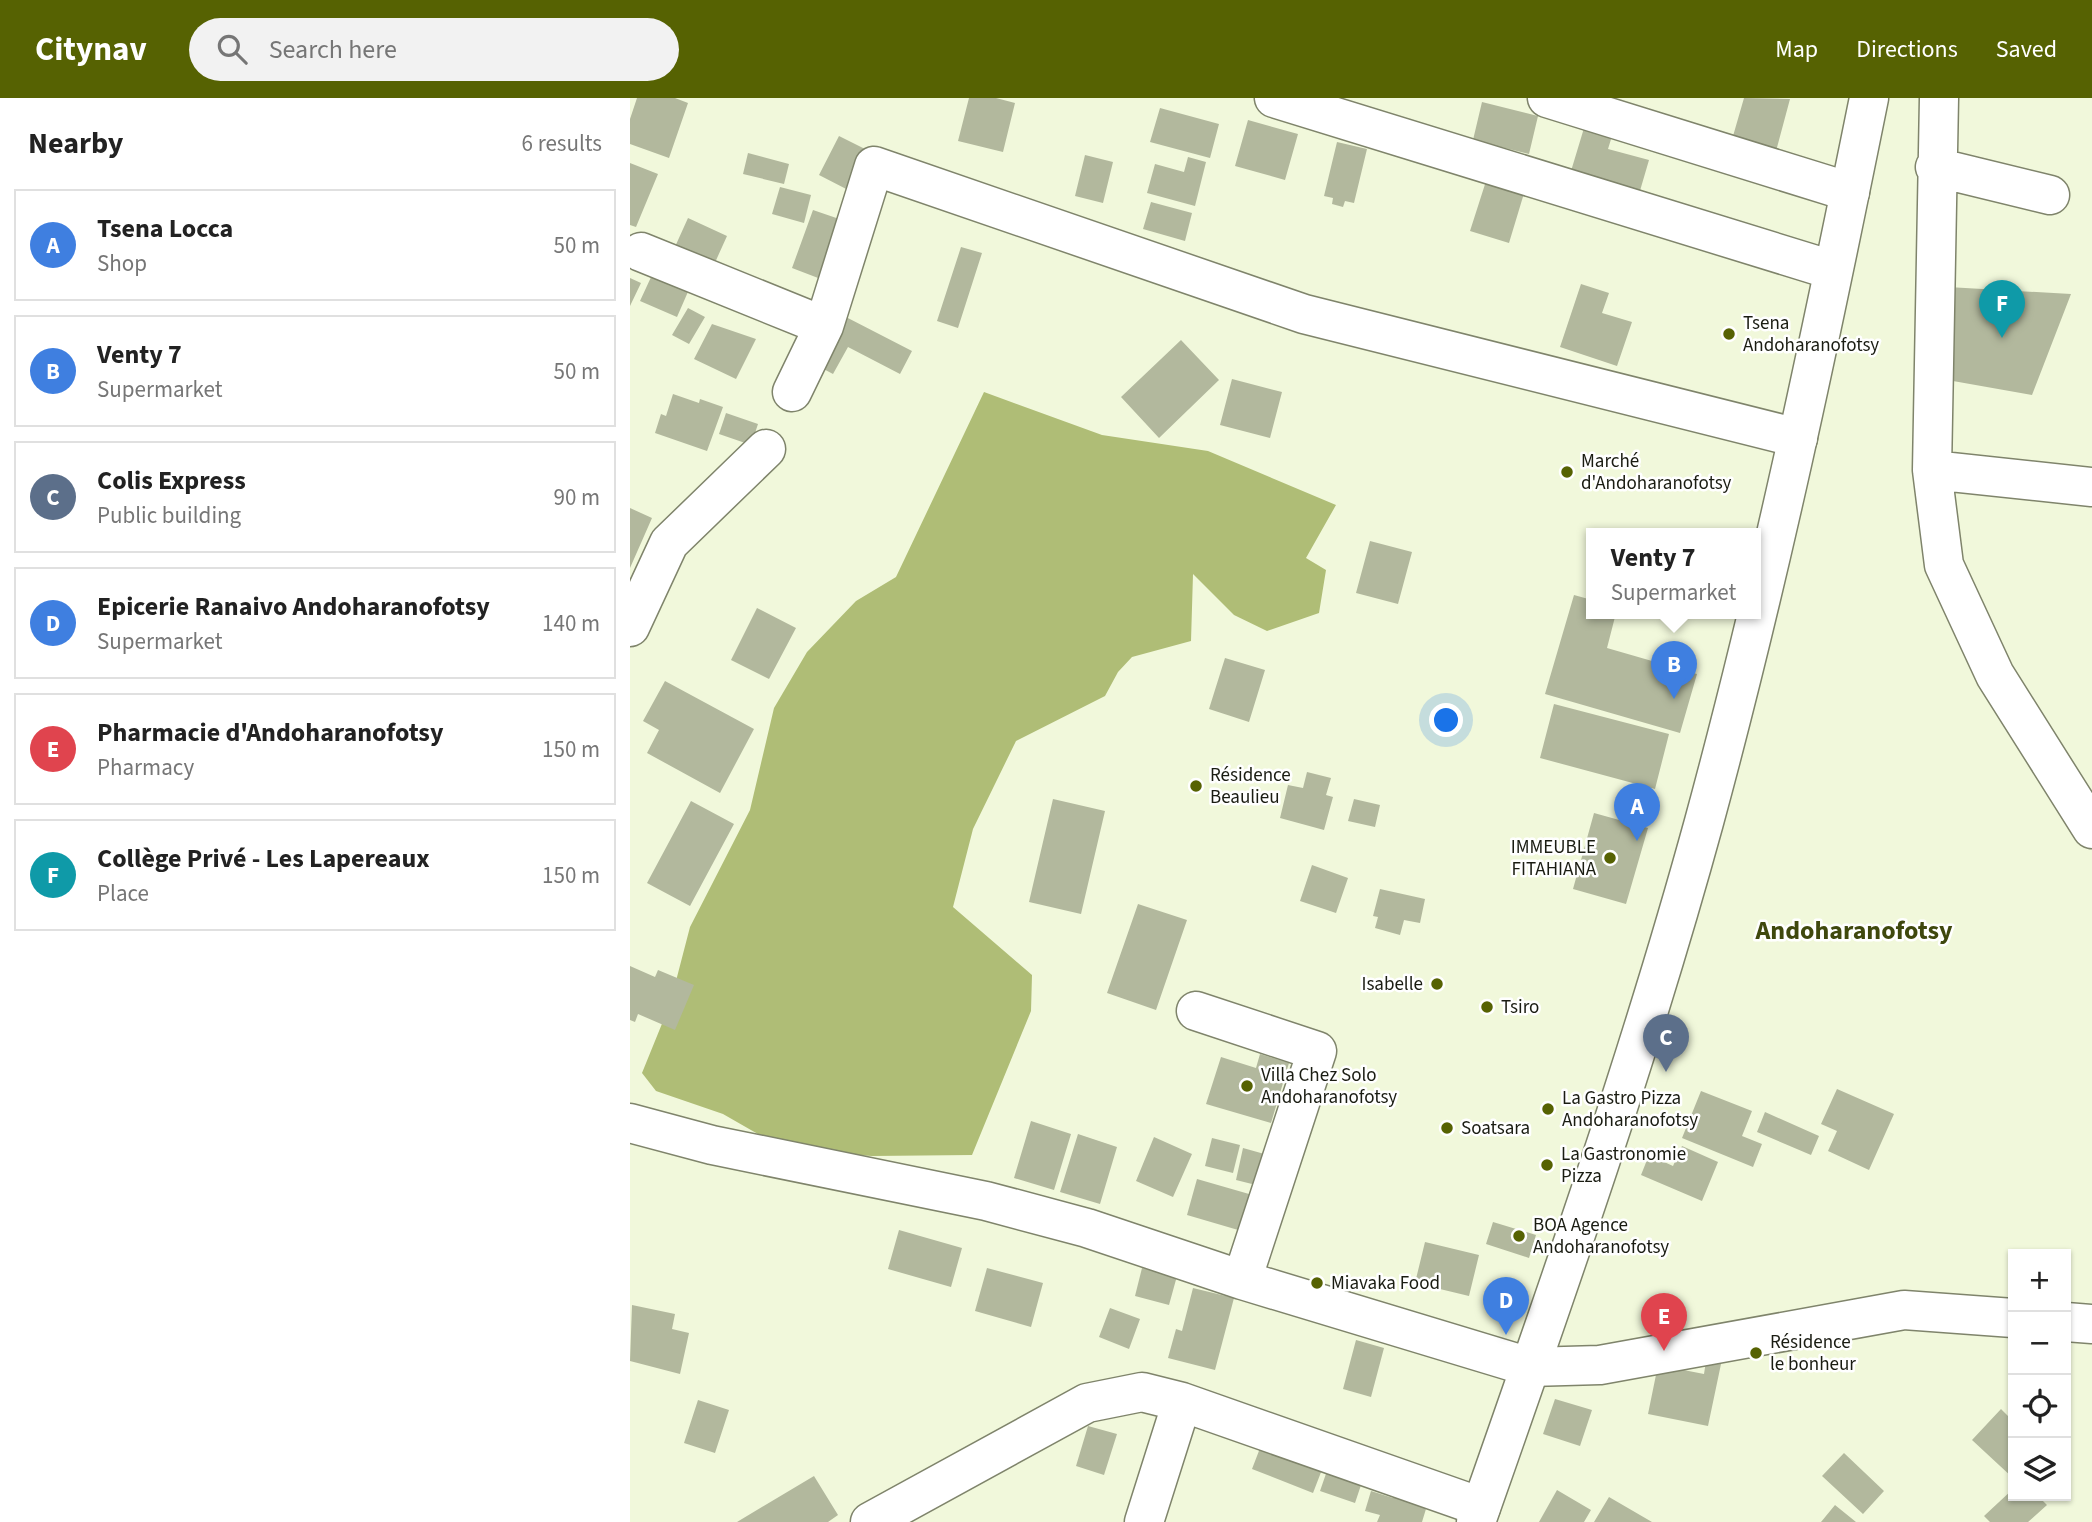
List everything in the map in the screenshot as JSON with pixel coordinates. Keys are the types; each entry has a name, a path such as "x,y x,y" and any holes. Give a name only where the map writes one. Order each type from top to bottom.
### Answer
{"street":[{"path":"1274,98 1832,271"},
{"path":"1547,98 1850,192"},
{"path":"1761,589 1798,438 1869,98"},
{"path":"1939,98 1935,167 1932,470 1944,565 1995,675 2092,829"},
{"path":"792,392 824,326 874,166 1304,314 1798,438"},
{"path":"1935,167 2050,195"},
{"path":"641,252 824,326"},
{"path":"630,627 670,544 766,449"},
{"path":"1932,470 2092,487"},
{"path":"870,1522 1087,1403 1142,1392 1182,1402 1478,1515 1621,1097 1703,825 1754,619"},
{"path":"1196,1011 1317,1051 1242,1280"},
{"path":"630,1123 712,1145 986,1201 1087,1228 1242,1280 1530,1367 1600,1365 1904,1310 2008,1318"},
{"path":"2071,1322 2092,1324"},
{"path":"1144,1522 1182,1402"}],"green space":[{"path":"984,392 1102,435 1208,451 1336,505 1306,558 1326,570 1319,613 1267,631 1234,615 1193,574 1191,641 1132,657 1118,672 1105,696 1016,741 973,829 953,907 1032,975 1031,1011 972,1155 872,1156 786,1150 723,1114 656,1091 642,1073 670,1004 690,927 750,810 774,708 807,652 856,601 896,577"}],"building":[{"path":"637,98 675,98 688,103 669,158 630,144 630,119"},
{"path":"969,98 996,98 1015,103 1003,152 958,141"},
{"path":"1744,98 1790,99 1775,155 1731,143"},
{"path":"1482,102 1538,116 1529,154 1473,140"},
{"path":"1160,108 1219,124 1210,158 1150,142"},
{"path":"1248,120 1298,134 1285,180 1235,166"},
{"path":"1584,128 1612,136 1608,149 1649,160 1637,201 1568,181"},
{"path":"839,136 875,154 854,193 819,175"},
{"path":"1337,142 1367,149 1354,203 1345,201 1343,207 1332,204 1333,198 1324,196"},
{"path":"748,153 789,164 784,184 743,174"},
{"path":"1085,155 1113,162 1103,203 1075,196"},
{"path":"1188,157 1206,162 1195,206 1147,193 1155,164 1184,172"},
{"path":"630,163 658,174 636,227 630,225"},
{"path":"1487,178 1525,190 1509,243 1470,231"},
{"path":"780,187 811,195 804,223 772,214"},
{"path":"1151,202 1192,213 1185,241 1143,229"},
{"path":"813,210 848,222 826,281 792,268"},
{"path":"688,218 727,236 713,267 674,249"},
{"path":"961,247 982,253 958,328 937,321"},
{"path":"658,262 694,278 677,317 640,301"},
{"path":"630,278 641,283 630,306"},
{"path":"1581,284 1609,293 1602,313 1632,322 1617,366 1560,347"},
{"path":"1948,287 2071,294 2032,395 1953,381"},
{"path":"688,308 705,317 689,344 672,335"},
{"path":"844,316 912,351 900,374 848,347 833,374 818,366"},
{"path":"712,324 756,339 736,379 694,359"},
{"path":"1181,340 1219,380 1159,438 1121,397"},
{"path":"1232,379 1282,392 1270,438 1220,425"},
{"path":"673,394 699,403 700,399 723,407 707,451 655,433 661,414 666,416"},
{"path":"726,413 758,424 751,445 719,434"},
{"path":"630,508 652,518 630,568"},
{"path":"1370,541 1412,552 1398,604 1356,593"},
{"path":"1574,595 1586,598 1586,619 1614,619 1607,648 1697,674 1680,733 1545,694"},
{"path":"757,608 796,628 769,679 731,660"},
{"path":"1225,658 1265,670 1249,722 1209,709"},
{"path":"665,681 754,729 720,793 647,753 659,730 643,721"},
{"path":"1554,704 1669,734 1655,789 1540,758"},
{"path":"1307,772 1331,778 1326,795 1333,797 1324,830 1280,818 1288,785 1303,788"},
{"path":"1053,799 1105,811 1081,914 1029,902"},
{"path":"1354,799 1380,805 1375,827 1348,821"},
{"path":"691,801 734,824 690,906 647,883"},
{"name":"IMMEUBLE FITAHIANA","path":"1594,813 1648,828 1626,904 1573,889"},
{"path":"1312,865 1348,878 1336,913 1300,901"},
{"path":"1380,889 1425,899 1420,923 1404,920 1400,935 1375,928 1378,917 1373,916"},
{"path":"1138,904 1187,920 1156,1010 1107,993"},
{"path":"630,966 655,977 658,970 694,985 675,1030 638,1014 635,1022 630,1020"},
{"name":"Villa Chez Solo Andoharanofotsy","path":"1260,1054 1289,1063 1271,1123 1206,1104 1221,1057 1256,1068"},
{"path":"1837,1089 1894,1114 1869,1170 1828,1151 1837,1131 1821,1124"},
{"path":"1701,1091 1752,1111 1742,1136 1762,1144 1753,1167 1682,1138"},
{"path":"1765,1112 1819,1136 1811,1155 1757,1132"},
{"path":"1031,1121 1071,1134 1054,1190 1014,1178"},
{"path":"1078,1134 1117,1147 1100,1204 1060,1192"},
{"path":"1154,1137 1192,1154 1173,1197 1136,1181"},
{"path":"1212,1138 1240,1145 1233,1173 1205,1166"},
{"path":"1682,1146 1718,1162 1702,1201 1641,1175 1649,1155 1673,1166"},
{"path":"1243,1148 1268,1155 1260,1186 1236,1180"},
{"path":"1197,1179 1256,1196 1245,1232 1187,1215"},
{"path":"1493,1222 1536,1235 1529,1258 1486,1244"},
{"path":"899,1230 962,1248 951,1287 888,1269"},
{"path":"1425,1242 1479,1255 1469,1296 1415,1283"},
{"path":"987,1268 1043,1283 1031,1327 975,1311"},
{"path":"1142,1268 1177,1276 1169,1305 1135,1296"},
{"path":"1193,1288 1234,1298 1215,1370 1168,1358 1176,1329 1182,1331"},
{"path":"632,1305 675,1314 672,1329 689,1333 680,1374 630,1361"},
{"path":"1110,1308 1140,1319 1129,1349 1099,1337"},
{"path":"1356,1340 1384,1348 1371,1397 1343,1389"},
{"path":"1706,1361 1721,1364 1708,1426 1648,1414 1658,1365 1704,1374"},
{"path":"1555,1399 1592,1410 1580,1446 1543,1434"},
{"path":"698,1400 729,1410 715,1453 684,1443"},
{"path":"2001,1409 2008,1416 2008,1473 1972,1440"},
{"path":"1088,1426 1117,1434 1104,1475 1076,1466"},
{"path":"1262,1443 1323,1467 1313,1493 1252,1469"},
{"path":"1844,1453 1884,1491 1863,1514 1822,1476"},
{"path":"1329,1465 1364,1476 1355,1503 1320,1491"},
{"path":"814,1476 838,1515 828,1522 737,1522"},
{"path":"1395,1489 1429,1499 1422,1522 1377,1522 1380,1515 1365,1511 1371,1491 1393,1498"},
{"path":"1557,1490 1591,1510 1584,1522 1539,1522"},
{"path":"2008,1494 2008,1501 2043,1501 2047,1505 2028,1522 1990,1522 1984,1516"},
{"path":"1609,1497 1652,1522 1594,1522"},
{"path":"1835,1505 1856,1522 1821,1522"}],"place":[{"name":"Tsena Andoharanofotsy","path":"1729,334"},
{"name":"Collège Privé - Les Lapereaux","path":"2002,338"},
{"name":"Marché d'Andoharanofotsy","path":"1567,472"},
{"name":"Venty 7","path":"1674,699"},
{"name":"Résidence Beaulieu","path":"1196,786"},
{"name":"Tsena Locca","path":"1637,841"},
{"name":"IMMEUBLE FITAHIANA","path":"1610,858"},
{"name":"Isabelle","path":"1437,984"},
{"name":"Tsiro","path":"1487,1007"},
{"name":"Colis Express","path":"1666,1072"},
{"name":"Villa Chez Solo Andoharanofotsy","path":"1247,1086"},
{"name":"La Gastro Pizza Andoharanofotsy","path":"1548,1109"},
{"name":"Soatsara","path":"1447,1128"},
{"name":"La Gastronomie Pizza","path":"1547,1165"},
{"name":"BOA Agence Andoharanofotsy","path":"1519,1236"},
{"name":"Miavaka Food","path":"1317,1283"},
{"name":"Epicerie Ranaivo Andoharanofotsy","path":"1506,1335"},
{"name":"Pharmacie d'Andoharanofotsy","path":"1664,1351"},
{"name":"Résidence le bonheur","path":"1756,1353"}],"district":[{"name":"Andoharanofotsy","path":"1854,930"}]}
